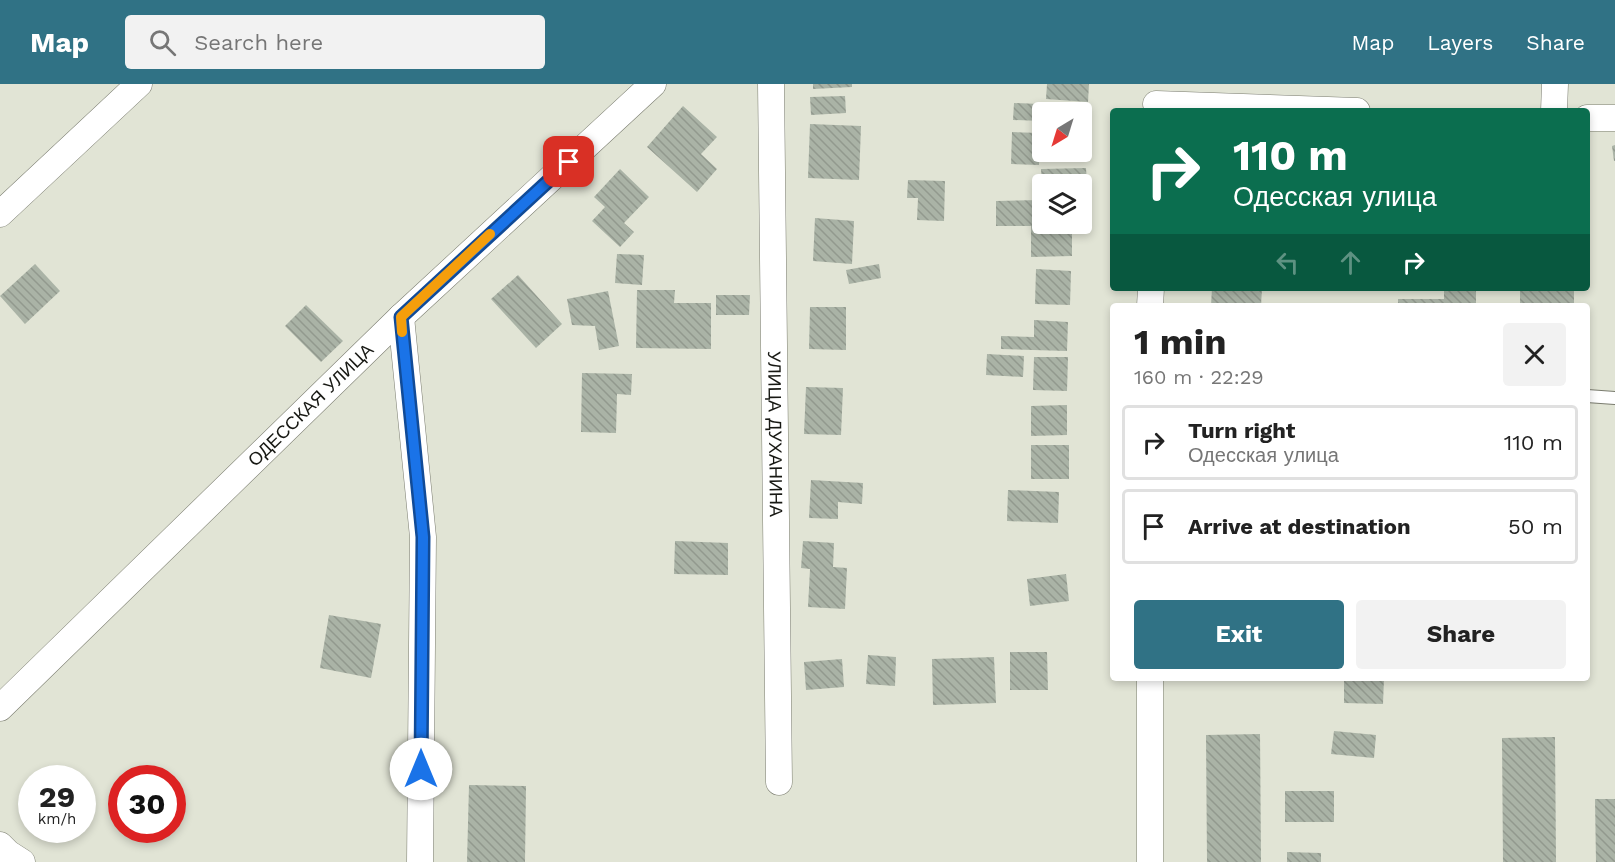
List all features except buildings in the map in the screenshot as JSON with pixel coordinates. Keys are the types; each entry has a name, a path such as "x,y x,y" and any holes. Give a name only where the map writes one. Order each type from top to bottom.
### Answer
{"street":[{"path":"0,214 139,84"},
{"name":"ОДЕССКАЯ УЛИЦА","path":"0,708 401,317 653,84"},
{"name":"УЛИЦА ДУХАНИНА","path":"771,84 779,782"},
{"path":"1554,108 1555,84"},
{"path":"1156,100 1302,108"},
{"path":"1590,118 1615,118"},
{"path":"401,317 423,537 420,862"},
{"path":"1149,681 1150,862"},
{"path":"0,845 22,862"}],"lane":[{"path":"1590,396 1615,398"}],"slow traffic":[{"path":"402,332 401,317 490,234"}],"route":[{"path":"421,769 423,537 401,317 569,162"}]}
